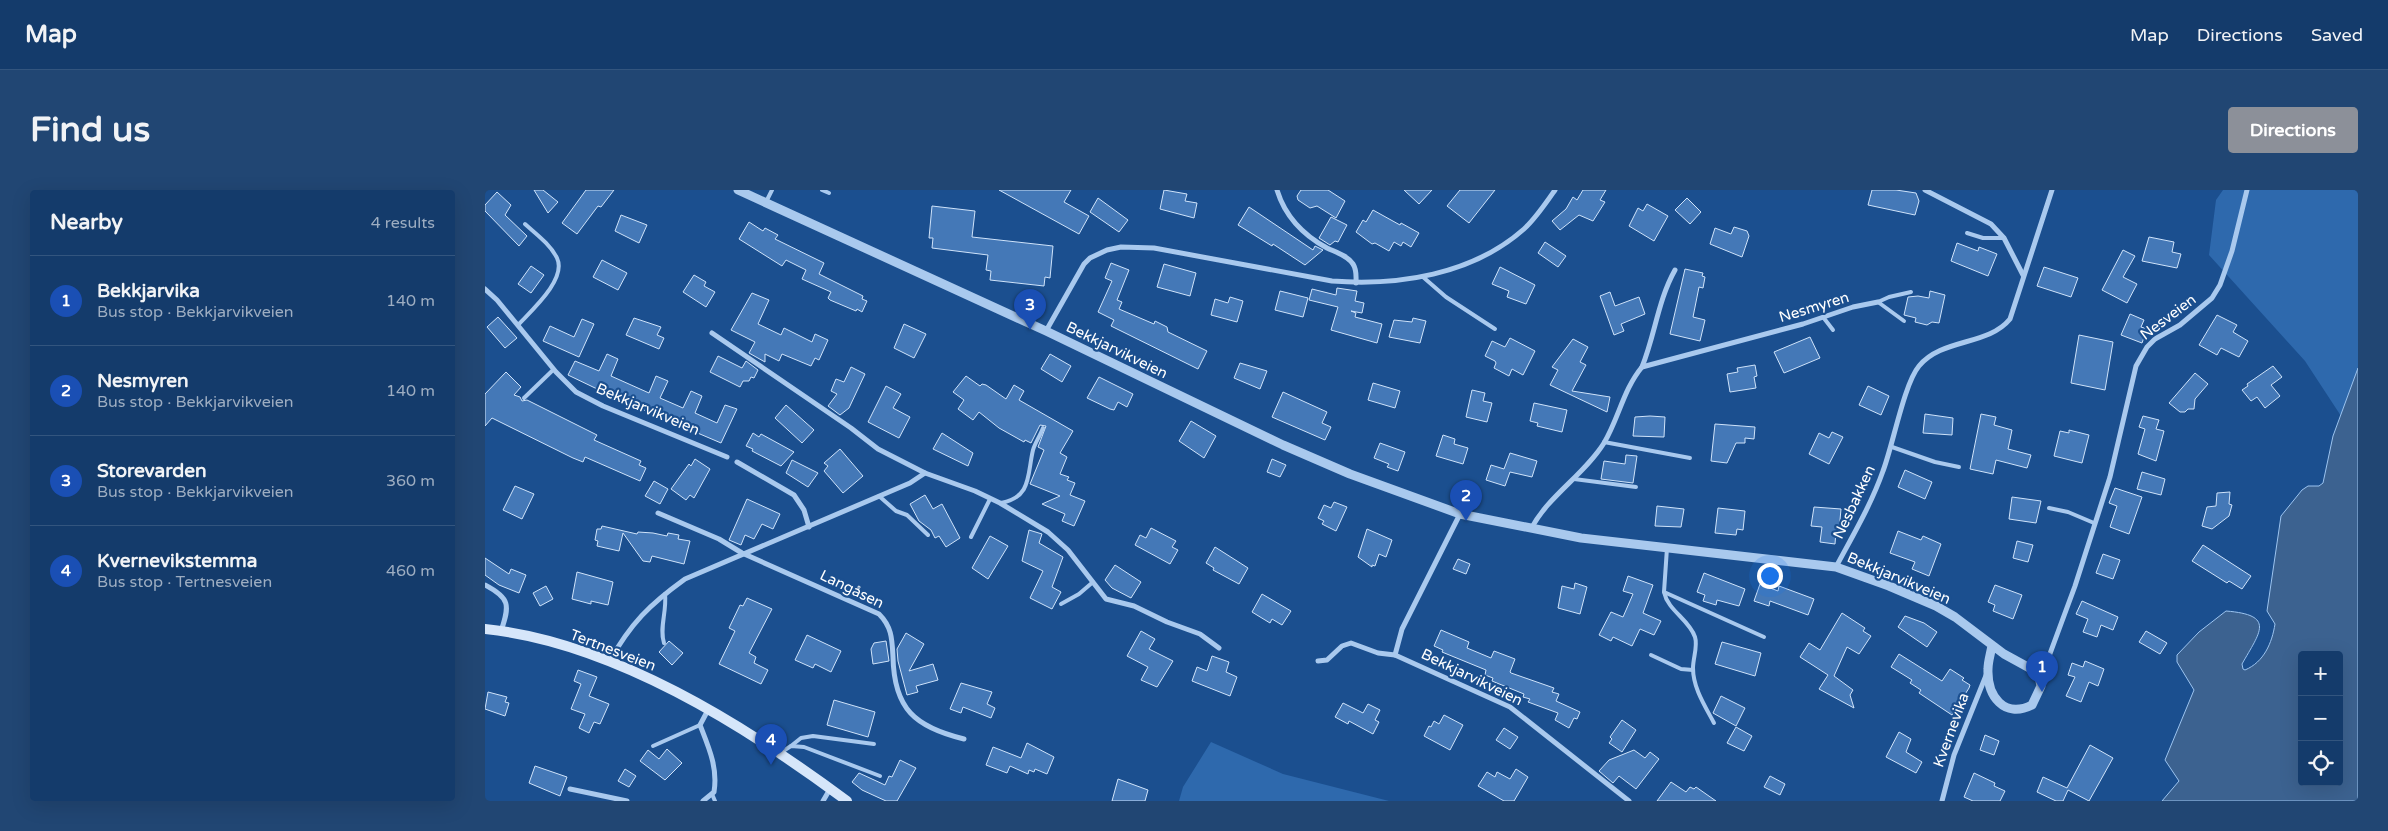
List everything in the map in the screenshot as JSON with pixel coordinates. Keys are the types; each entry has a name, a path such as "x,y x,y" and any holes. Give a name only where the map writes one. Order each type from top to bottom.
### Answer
{"main road":[{"name":"Tertnesveien","path":"485,629 563,646 609,662 650,680 708,710 780,753 847,801"}],"street":[{"name":"Bekkjarvikveien","path":"738,190 1046,331 1316,460 1460,514 1581,538 1835,566 1935,606 1973,628 1992,645 2039,676"},
{"path":"1277,190 1283,205 1296,224 1309,236 1351,261 1357,274 1356,283"},
{"path":"1046,331 1084,264 1097,254 1121,248 1154,248 1296,276 1356,283 1423,277 1457,266 1502,245 1525,228 1555,190"},
{"path":"1925,190 1977,215 1991,224 2005,238 2023,275"},
{"name":"Nesbakken","path":"1835,566 1874,495 1891,447 1907,391 1919,366 1939,352 1992,333 2005,326 2015,309 2023,275 2052,190"},
{"name":"Nesveien","path":"2039,676 2048,659 2117,452 2124,412 2136,366 2147,347 2155,339 2180,325 2212,298 2220,285 2232,251 2247,190"},
{"path":"1531,529 1541,514 1574,479 1604,442 1625,391 1642,367 1650,347 1666,288 1675,270"},
{"name":"Bekkjarvikveien","path":"485,289 518,325 553,370 567,384 588,399 727,457"},
{"name":"Nesmyren","path":"1642,367 1777,332 1853,307 1878,302"},
{"path":"712,333 851,428 878,449 925,473 959,484 1000,503 1057,540 1083,566 1106,599 1134,606 1167,622 1200,634 1219,648"},
{"path":"737,462 794,495 804,510 809,527"},
{"path":"609,662 624,635 637,619 665,594 691,576 809,527 925,473"},
{"name":"Langåsen","path":"658,512 719,539 742,554 879,614 890,628 893,678 897,693 905,707 936,731 965,739"},
{"path":"1395,656 1402,629 1460,514"},
{"path":"485,585 501,595 508,606 508,612 501,631"},
{"name":"Bekkjarvikveien","path":"1318,661 1327,660 1342,646 1351,643 1378,653 1395,656 1510,707 1629,801"},
{"path":"1992,645 1988,670 1997,700 2005,708 2015,710 2031,705 2041,686 2039,676"},
{"name":"Kvernevika","path":"1942,801 1953,755 1988,670"},
{"path":"703,801 714,792 716,777 713,758 700,724 708,710"},
{"path":"570,789 627,801"},
{"path":"823,801 831,789"}],"lane":[{"path":"766,202 772,190"},
{"path":"822,190 829,193"},
{"path":"518,325 538,304 559,274 559,265 551,249 525,224"},
{"path":"1967,233 1983,238 2005,238"},
{"path":"1423,277 1446,297 1495,329"},
{"path":"1904,321 1878,302 1889,297 1911,292"},
{"path":"1823,317 1833,330"},
{"path":"524,398 553,370"},
{"path":"1000,503 1009,502 1022,493 1027,481 1033,448 1043,428"},
{"path":"1604,442 1690,458"},
{"path":"1891,447 1959,468"},
{"path":"1574,479 1636,487"},
{"path":"879,496 896,511 907,515 928,535"},
{"path":"971,537 990,499"},
{"path":"2049,508 2068,512 2094,524"},
{"path":"1667,548 1665,592 1669,604 1690,627 1696,639 1693,670 1697,689 1714,723"},
{"path":"1061,604 1079,594 1093,582"},
{"path":"1665,592 1764,637"},
{"path":"664,643 661,631 666,613 665,594"},
{"path":"1651,655 1681,669 1693,670"},
{"path":"653,746 700,724"},
{"path":"780,753 801,738 813,736 875,744"},
{"path":"791,746 804,747 879,776"},
{"path":"712,794 715,801"}],"shaded area":[{"path":"2223,190 2358,190 2358,368 2341,416 2305,361 2209,255 2216,200"},
{"path":"2358,368 2358,801 2162,801 2179,781 2165,760 2194,690 2177,662 2177,655 2199,632 2226,611 2252,616 2258,621 2260,627 2254,643 2242,664 2243,669 2252,667 2262,657 2272,638 2275,624 2267,611 2281,516 2302,490 2308,486 2319,486 2323,483 2333,436"},
{"path":"1211,742 1283,774 1389,801 1179,801 1183,787"}],"building":[{"path":"534,190 543,190 558,202 548,213"},
{"path":"586,190 614,190 601,207 598,206 577,234 562,223"},
{"path":"999,190 1071,190 1064,202 1089,216 1079,234"},
{"path":"1164,190 1187,194 1185,201 1197,203 1194,218 1160,209"},
{"path":"1301,190 1328,190 1345,201 1336,218 1317,206 1310,208 1298,200 1297,196"},
{"path":"1404,190 1432,190 1419,204"},
{"path":"1460,190 1495,190 1469,223 1447,206"},
{"path":"1583,190 1606,190 1600,200 1605,202 1593,221 1579,215 1560,230 1552,221 1566,209 1573,197 1577,200"},
{"path":"1872,190 1896,190 1916,193 1919,201 1915,215 1868,205"},
{"path":"497,192 511,205 505,215 527,236 519,246 485,211 485,205"},
{"path":"1098,198 1128,220 1119,232 1090,212"},
{"path":"1687,198 1701,212 1690,224 1675,210"},
{"path":"1647,204 1668,216 1654,241 1629,226 1638,208 1643,211"},
{"path":"932,206 975,211 972,237 1053,246 1050,278 1045,277 1044,286 990,280 991,271 986,270 988,255 932,248 933,238 929,238"},
{"path":"1249,207 1313,250 1315,246 1323,250 1305,265 1273,244 1272,246 1238,225"},
{"path":"1373,210 1419,233 1411,247 1403,242 1401,246 1394,242 1389,251 1375,243 1372,244 1356,232 1363,220 1366,222"},
{"path":"621,215 647,225 639,243 615,231"},
{"path":"1331,217 1347,225 1338,242 1335,241 1330,245 1319,238"},
{"path":"749,222 763,231 765,228 778,235 775,239 824,263 819,274 863,296 862,299 867,301 862,312 830,300 828,298 831,292 802,279 806,270 786,260 782,266 739,239"},
{"path":"1734,227 1747,231 1749,236 1742,257 1710,244 1715,228 1731,234"},
{"path":"2149,237 2174,242 2172,252 2181,254 2177,268 2142,261"},
{"path":"1545,242 1566,256 1558,267 1538,253"},
{"path":"1957,243 1978,251 1979,247 1997,254 1988,276 1951,261"},
{"path":"2123,250 2135,256 2123,277 2137,284 2127,303 2102,290"},
{"path":"602,260 627,273 618,290 593,277"},
{"path":"1111,263 1129,270 1117,300 1122,302 1119,309 1154,324 1155,321 1167,327 1168,332 1207,351 1198,369 1111,326 1114,320 1098,312 1112,281 1105,278"},
{"path":"1164,264 1196,273 1190,296 1157,287"},
{"path":"531,266 544,275 531,293 518,284"},
{"path":"1500,267 1535,285 1526,304 1507,297 1509,291 1492,284"},
{"path":"2044,267 2078,278 2071,297 2037,286"},
{"path":"1685,269 1703,273 1702,276 1705,277 1703,288 1699,287 1693,317 1705,320 1700,341 1670,334"},
{"path":"694,275 706,282 704,286 715,292 706,307 683,292"},
{"path":"1337,288 1357,291 1355,301 1364,303 1362,313 1351,311 1356,313 1355,317 1382,324 1377,343 1331,330 1338,307 1309,300 1312,289 1336,295"},
{"path":"1280,291 1308,298 1303,317 1275,310"},
{"path":"1930,291 1945,295 1939,323 1932,322 1927,325 1915,322 1916,318 1904,315 1908,297 1929,298"},
{"path":"1610,292 1615,306 1639,297 1645,314 1621,324 1624,331 1614,335 1600,296"},
{"path":"752,293 769,300 758,324 781,335 784,328 812,342 815,334 828,340 819,360 815,358 811,366 782,354 779,361 765,354 765,362 749,353 755,342 731,330"},
{"path":"1230,297 1243,301 1237,322 1211,315 1215,299 1228,303"},
{"path":"2130,314 2144,320 2141,327 2147,329 2142,343 2121,335"},
{"path":"2217,315 2237,325 2233,332 2248,341 2239,357 2221,348 2217,355 2199,345"},
{"path":"498,317 517,338 505,348 487,327"},
{"path":"634,318 661,327 657,335 664,338 659,349 626,335"},
{"path":"1413,318 1426,321 1420,343 1389,337 1394,320 1412,322"},
{"path":"582,319 594,324 579,357 543,341 550,326 574,337"},
{"path":"904,324 926,334 914,358 894,348"},
{"path":"2079,335 2113,342 2105,390 2071,383"},
{"path":"1810,337 1820,358 1784,373 1774,352"},
{"path":"1510,338 1535,351 1523,375 1512,369 1509,376 1494,368 1495,361 1485,356 1492,341 1505,347"},
{"path":"1573,339 1588,347 1580,362 1586,365 1572,391 1610,397 1607,412 1550,385 1558,370 1552,367"},
{"path":"607,354 618,359 611,376 649,393 656,376 668,381 660,398 683,408 691,391 702,396 695,413 717,423 725,405 737,409 721,443 618,399 568,375 575,361 599,371"},
{"path":"1050,354 1071,366 1062,382 1041,369"},
{"path":"718,356 742,368 746,361 758,370 754,378 751,377 749,381 743,381 740,387 710,372"},
{"path":"1240,363 1267,371 1260,389 1234,378"},
{"path":"1755,365 1757,376 1754,377 1756,388 1730,392 1727,374 1738,372 1737,368"},
{"path":"2273,366 2282,377 2271,385 2280,396 2265,408 2257,397 2251,401 2242,390 2248,386 2247,384"},
{"path":"851,367 865,374 849,408 840,415 828,406 837,394 831,391 836,379 844,382"},
{"path":"506,372 521,387 514,395 520,397 522,401 527,400 597,435 594,440 641,461 639,465 646,468 640,481 585,457 583,462 573,458 492,418 485,426 485,394"},
{"path":"2195,373 2208,384 2195,399 2194,409 2180,412 2169,403"},
{"path":"966,376 980,386 982,384 986,385 1006,399 1014,385 1024,391 1019,400 1073,431 1060,453 1067,457 1060,474 1069,477 1067,480 1075,483 1070,495 1085,501 1074,526 1062,521 1065,514 1042,504 1060,496 1030,484 1044,450 1038,447 1046,426 1040,425 1031,443 1025,440 1024,442 999,428 979,412 973,420 958,409 964,400 953,392"},
{"path":"1099,377 1133,394 1127,407 1118,402 1114,410 1087,398"},
{"path":"1373,383 1400,391 1395,408 1368,400"},
{"path":"886,386 901,394 893,408 910,417 899,438 868,422"},
{"path":"1868,386 1889,396 1881,415 1859,405"},
{"path":"1472,390 1485,393 1483,401 1492,403 1487,422 1466,417"},
{"path":"1283,392 1327,412 1322,423 1331,427 1325,440 1272,417"},
{"path":"1534,403 1567,410 1562,432 1537,426 1538,423 1530,421"},
{"path":"786,405 814,430 802,443 775,418"},
{"path":"1925,414 1953,418 1952,435 1923,433"},
{"path":"1981,414 1996,417 1994,425 2012,430 2008,449 2031,455 2027,468 1996,460 1993,474 1970,469"},
{"path":"2143,416 2159,420 2156,429 2164,431 2156,461 2138,454 2145,429 2139,427"},
{"path":"1635,417 1665,417 1664,437 1633,436"},
{"path":"1191,421 1216,436 1204,458 1179,441"},
{"path":"1715,424 1755,427 1754,439 1745,438 1745,443 1736,443 1727,463 1711,461"},
{"path":"2069,430 2089,435 2082,463 2054,456 2060,431 2069,433"},
{"path":"1832,432 1843,437 1829,464 1809,454 1819,433 1829,438"},
{"path":"753,433 759,437 761,434 794,452 781,466 746,446"},
{"path":"942,433 973,453 968,466 933,449"},
{"path":"1443,435 1455,439 1454,444 1468,448 1463,464 1436,456"},
{"path":"1380,443 1405,452 1398,471 1387,467 1389,464 1374,458"},
{"path":"840,449 863,476 843,493 824,471 828,466 824,463"},
{"path":"1510,453 1537,461 1532,477 1510,472 1505,486 1486,480 1491,465 1504,469"},
{"path":"1626,455 1637,456 1633,483 1601,479 1604,461 1625,464"},
{"path":"695,459 710,469 694,498 690,495 686,500 671,489 689,464 691,466"},
{"path":"1272,459 1286,465 1280,477 1267,472"},
{"path":"792,460 818,473 808,487 786,473"},
{"path":"1905,470 1932,482 1925,499 1898,487"},
{"path":"2142,472 2165,479 2161,495 2137,489"},
{"path":"654,481 668,489 660,504 645,496"},
{"path":"515,486 534,494 522,519 503,510"},
{"path":"2115,488 2142,497 2129,534 2110,527 2117,506 2109,503"},
{"path":"2230,492 2229,504 2232,505 2229,516 2212,529 2202,526 2207,507 2216,506 2217,493"},
{"path":"925,495 933,509 942,504 960,538 946,547 939,536 935,538 931,530 919,521 910,504"},
{"path":"2012,497 2041,501 2036,523 2009,519"},
{"path":"747,499 780,514 773,529 762,524 754,539 745,535 741,545 729,540"},
{"path":"1334,502 1347,507 1336,531 1322,524 1324,521 1318,518 1324,505 1331,508"},
{"path":"1657,506 1684,509 1681,527 1655,526"},
{"path":"1814,507 1841,509 1839,531 1836,531 1835,544 1820,542 1822,527 1811,526"},
{"path":"1718,508 1745,511 1743,530 1737,529 1736,535 1715,533"},
{"path":"602,526 637,534 638,532 667,536 668,533 679,535 678,539 690,541 684,564 652,556 650,562 643,561 623,533 619,551 597,546 598,541 595,540 597,529 601,529"},
{"path":"1151,528 1176,541 1172,547 1178,550 1170,564 1135,545 1140,535 1146,538"},
{"path":"1367,529 1392,540 1386,557 1379,554 1375,566 1372,565 1372,567 1358,557"},
{"path":"1029,530 1042,534 1039,543 1063,557 1052,587 1061,592 1052,609 1030,598 1043,571 1022,561"},
{"path":"1898,531 1921,540 1923,536 1941,544 1929,576 1912,569 1915,562 1890,553"},
{"path":"990,536 1008,546 988,579 972,568"},
{"path":"2017,541 2033,545 2028,562 2013,558"},
{"path":"2203,545 2251,576 2242,589 2229,581 2227,583 2192,561"},
{"path":"1215,547 1248,568 1239,584 1213,570 1214,568 1206,563"},
{"path":"2103,554 2120,560 2113,579 2096,573"},
{"path":"485,558 509,574 511,569 526,575 519,593 499,585 485,575"},
{"path":"1458,559 1470,564 1466,574 1453,569"},
{"path":"1115,565 1141,582 1131,598 1112,588 1105,580"},
{"path":"577,572 613,582 608,605 591,601 591,604 572,599"},
{"path":"1704,573 1745,589 1739,606 1717,600 1716,605 1703,601 1705,595 1697,592"},
{"path":"1628,576 1653,585 1643,613 1661,621 1654,635 1640,629 1632,646 1613,637 1611,641 1599,635 1611,612 1623,617 1633,594 1623,591"},
{"path":"1575,583 1587,587 1580,614 1558,608 1562,586 1574,589"},
{"path":"1760,584 1778,591 1779,586 1814,599 1808,615 1770,601 1769,606 1754,601"},
{"path":"1995,585 2022,595 2013,619 1993,611 1995,605 1988,602"},
{"path":"546,586 553,599 540,606 533,593"},
{"path":"1262,594 1291,611 1282,625 1272,619 1270,623 1252,612"},
{"path":"747,598 772,609 749,653 756,657 754,663 768,670 761,684 719,664 735,631 729,628 740,605 743,606"},
{"path":"2082,601 2118,617 2113,630 2101,625 2097,637 2083,632 2088,619 2076,614"},
{"path":"1842,613 1865,628 1863,631 1871,636 1859,654 1847,647 1834,676 1853,690 1850,695 1854,708 1819,689 1828,675 1800,657 1809,643 1820,650"},
{"path":"1905,616 1924,623 1937,632 1927,647 1898,627"},
{"path":"1441,630 1469,642 1467,648 1491,658 1494,651 1515,659 1511,673 1554,688 1552,692 1559,694 1556,701 1580,712 1577,719 1574,718 1569,728 1555,720 1558,713 1528,702 1530,699 1523,697 1524,694 1492,681 1493,678 1485,675 1486,670 1442,652 1443,650 1434,646"},
{"path":"1141,631 1155,639 1149,649 1173,661 1157,687 1141,680 1148,667 1127,656"},
{"path":"2146,631 2167,643 2160,654 2139,642"},
{"path":"906,633 924,644 909,671 933,664 938,680 916,686 918,692 907,695 898,661 897,649"},
{"path":"807,635 841,651 831,672 815,664 813,668 795,660"},
{"path":"669,641 683,653 672,665 659,652"},
{"path":"886,641 889,661 873,664 871,649 874,643"},
{"path":"1722,642 1761,653 1755,676 1715,664"},
{"path":"1899,654 1942,681 1950,669 1964,678 1962,680 1970,685 1952,715 1919,693 1921,690 1910,683 1912,680 1891,667"},
{"path":"1212,656 1229,662 1226,672 1237,677 1230,696 1192,681 1197,667 1207,671"},
{"path":"2085,661 2104,669 2098,686 2089,682 2081,702 2066,696 2075,677 2068,675 2072,663 2083,667"},
{"path":"578,670 597,677 589,696 609,704 600,724 594,722 589,733 579,728 585,714 571,709 581,684 574,681"},
{"path":"961,683 992,692 987,704 995,708 991,718 963,707 961,713 950,709"},
{"path":"488,692 507,697 505,702 509,703 505,716 485,709"},
{"path":"1721,696 1745,708 1736,726 1713,713"},
{"path":"834,700 875,712 868,737 827,725"},
{"path":"1343,703 1363,713 1368,704 1380,710 1375,720 1379,722 1373,734 1349,721 1348,724 1335,717"},
{"path":"1444,715 1463,725 1450,750 1424,736 1429,726 1431,727 1434,721 1439,724"},
{"path":"1622,720 1636,730 1622,752 1609,743 1612,739 1610,737"},
{"path":"1736,727 1752,736 1744,751 1727,743"},
{"path":"1504,728 1518,737 1510,749 1496,740"},
{"path":"1899,732 1911,739 1906,752 1922,762 1916,773 1886,757"},
{"path":"1985,735 1999,741 1994,755 1980,750"},
{"path":"1027,743 1054,757 1047,774 1035,769 1034,772 1029,770 1028,774 1010,766 1007,773 986,765 993,747 1021,758"},
{"path":"2090,745 2113,758 2089,801 2068,790 2063,801 2056,801 2037,792 2043,777 2067,788"},
{"path":"667,749 682,763 665,780 640,761 648,750 659,759"},
{"path":"1634,750 1645,758 1650,752 1659,759 1636,789 1619,776 1613,783 1599,771 1609,760"},
{"path":"900,760 916,768 897,801 886,801 862,790 852,782 859,773 885,785 889,776 892,777"},
{"path":"535,766 567,777 560,796 529,783"},
{"path":"625,769 636,776 629,787 618,781"},
{"path":"1516,769 1528,777 1514,801 1504,801 1478,786 1487,772 1495,777 1497,772 1510,779"},
{"path":"1974,773 1995,783 1994,786 2005,791 2000,801 1973,801 1964,797"},
{"path":"1770,776 1785,784 1780,795 1764,787"},
{"path":"1118,779 1148,790 1145,801 1112,801"},
{"path":"1671,782 1686,792 1690,787 1694,789 1696,787 1716,801 1657,801"}],"place":[{"name":"Storevarden","path":"1030,330"},
{"name":"Nesmyren","path":"1466,521"},
{"name":"Bekkjarvika","path":"2042,692"},
{"name":"Kvernevikstemma","path":"771,765"}]}
